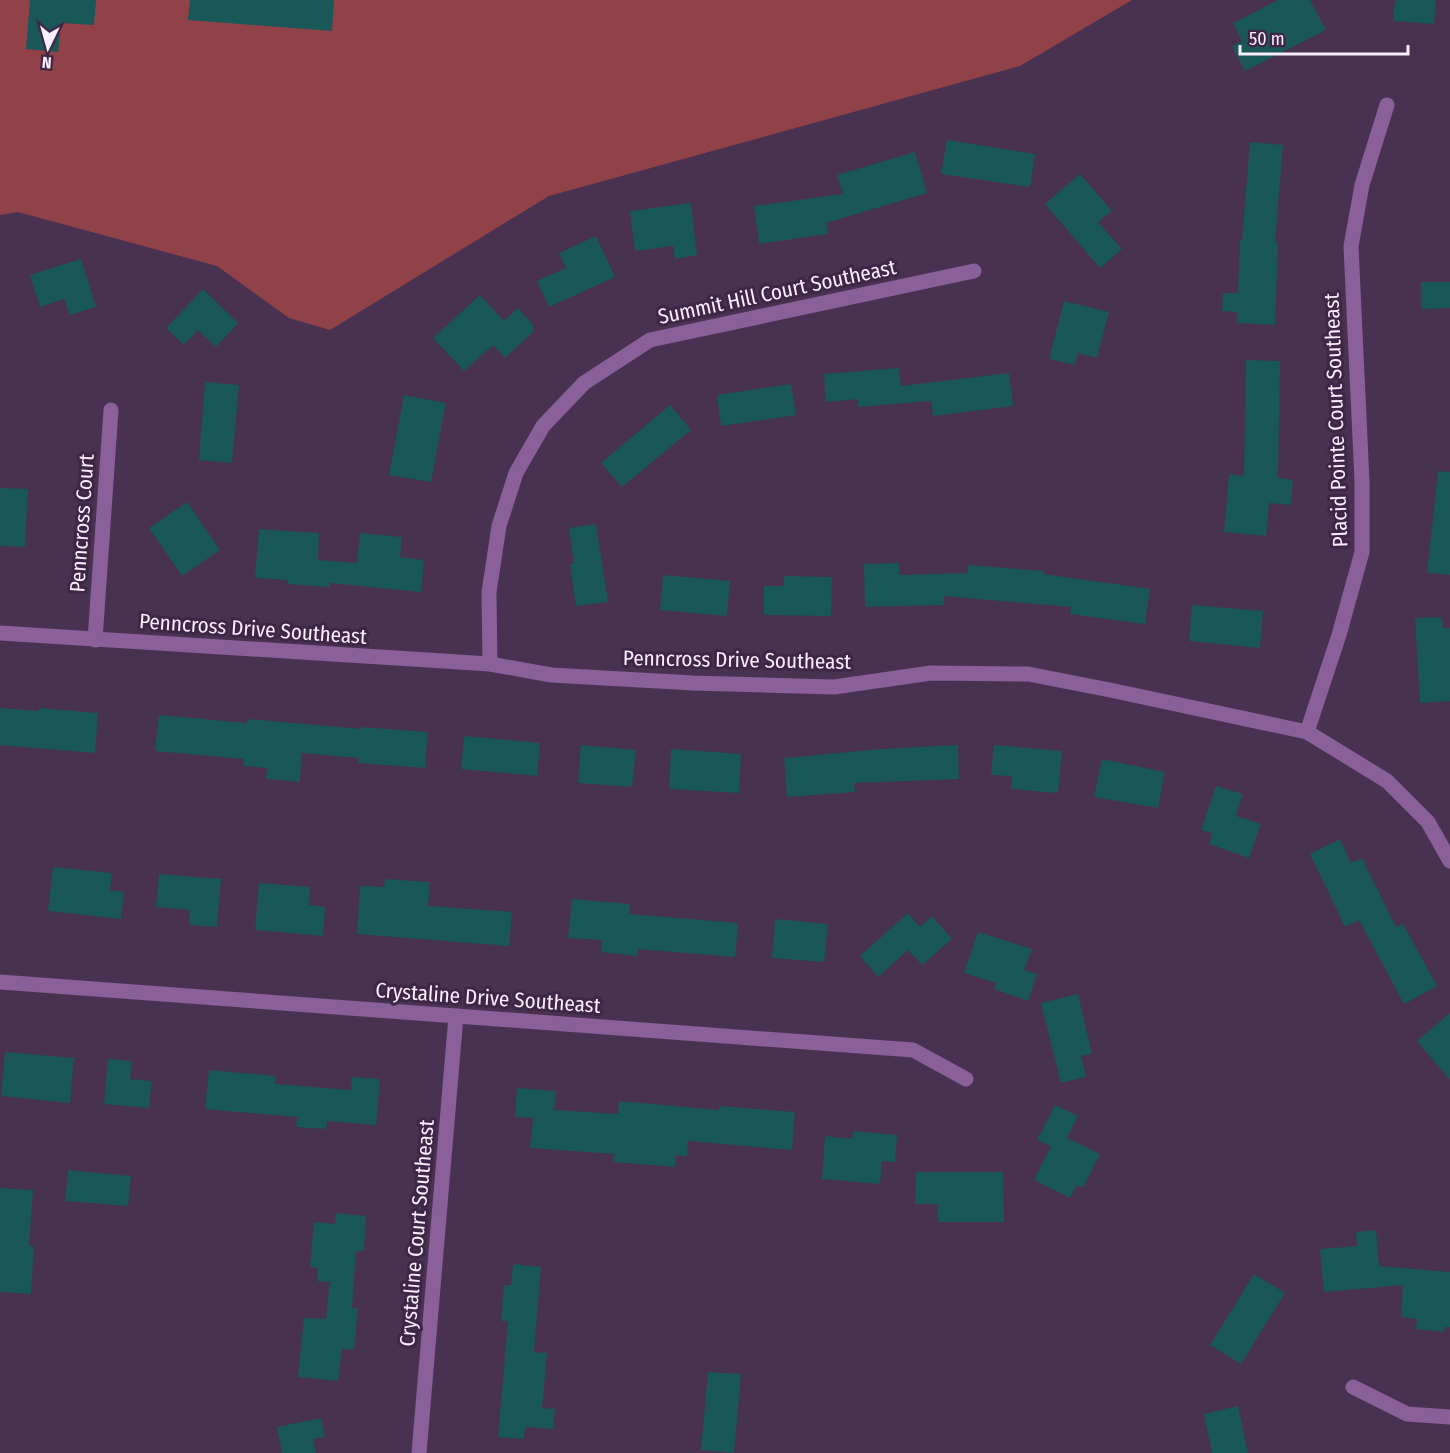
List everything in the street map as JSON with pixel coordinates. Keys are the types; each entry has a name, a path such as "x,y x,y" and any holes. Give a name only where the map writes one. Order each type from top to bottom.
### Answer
{"street":[{"name":"Placid Pointe Court Southeast","path":"1307,732 1339,635 1362,552 1362,481 1351,246 1362,185 1387,105"},
{"name":"Summit Hill Court Southeast","path":"490,664 489,592 499,526 516,473 543,426 584,382 650,340 974,271"},
{"name":"Penncross Court","path":"95,640 111,410"},
{"name":"Penncross Drive Southeast","path":"0,633 490,664 551,675 693,683 834,687 931,673 1028,674 1307,732 1388,781 1428,822 1450,861"},
{"name":"Crystaline Drive Southeast","path":"0,982 913,1050 966,1079"},
{"name":"Crystaline Court Southeast","path":"419,1453 456,1016"},
{"path":"1353,1387 1407,1414 1450,1417"}],"shaded area":[{"path":"0,0 1132,0 1020,66 549,196 330,330 289,318 217,266 18,212 0,215"}],"building":[{"path":"30,0 96,0 94,25 61,23 58,52 26,49"},
{"path":"190,0 334,0 332,31 188,20"},
{"path":"1278,0 1310,0 1326,30 1245,71 1232,46 1242,41 1233,23"},
{"path":"1395,0 1436,0 1434,24 1393,21"},
{"path":"947,140 1035,154 1030,187 941,174"},
{"path":"1250,142 1283,145 1275,242 1278,242 1275,325 1237,323 1237,312 1222,311 1223,293 1238,293 1240,240 1242,241"},
{"path":"915,152 927,193 826,223 828,234 759,244 754,206 843,194 837,175"},
{"path":"1080,174 1112,211 1098,222 1122,249 1100,268 1045,204"},
{"path":"691,203 697,255 675,259 673,246 635,251 630,211"},
{"path":"596,236 615,277 549,307 537,281 566,268 559,253"},
{"path":"81,259 96,307 70,315 64,299 40,307 30,275"},
{"path":"1421,282 1450,282 1450,308 1421,309"},
{"path":"203,289 238,323 216,347 198,330 184,345 166,328"},
{"path":"480,295 504,321 518,308 533,325 533,332 505,358 493,345 464,371 433,338"},
{"path":"1064,301 1109,312 1097,358 1078,353 1075,365 1049,359"},
{"path":"1246,360 1280,361 1278,478 1293,480 1291,505 1269,503 1266,536 1224,532 1229,474 1244,476"},
{"path":"899,368 901,386 1009,373 1013,406 933,416 931,401 858,407 858,399 826,402 824,374"},
{"path":"205,382 239,385 232,463 199,460"},
{"path":"791,384 796,415 721,426 717,395"},
{"path":"404,395 446,403 431,482 389,475"},
{"path":"670,405 691,430 622,487 601,463"},
{"path":"1438,471 1450,472 1450,575 1427,573"},
{"path":"0,488 28,489 25,547 0,546"},
{"path":"187,502 220,550 182,576 149,528"},
{"path":"596,524 608,602 576,606 570,564 574,564 569,528"},
{"path":"259,529 319,533 318,560 357,563 360,533 402,537 400,557 424,560 421,592 330,583 330,587 288,584 288,580 255,578"},
{"path":"899,563 899,575 968,573 968,565 1044,571 1043,574 1150,589 1145,624 1070,614 1071,607 944,596 944,605 865,607 864,564"},
{"path":"663,575 730,581 727,616 660,610"},
{"path":"784,576 832,577 831,616 764,615 764,586 784,586"},
{"path":"1192,605 1263,611 1260,648 1189,641"},
{"path":"1442,617 1443,628 1450,628 1450,701 1420,703 1415,618"},
{"path":"0,708 39,711 39,708 98,713 95,753 0,745"},
{"path":"159,715 247,723 247,719 361,729 361,727 428,732 425,768 358,763 359,758 302,753 300,782 266,779 267,768 243,766 244,759 155,751"},
{"path":"464,736 540,743 537,776 461,769"},
{"path":"581,745 636,750 632,787 578,783"},
{"path":"958,745 959,779 854,783 855,792 787,797 784,758"},
{"path":"994,745 1062,751 1058,793 1011,789 1012,776 991,775"},
{"path":"671,749 741,754 739,793 669,789"},
{"path":"1102,759 1165,772 1158,808 1094,797"},
{"path":"1216,786 1243,794 1236,816 1261,824 1249,858 1209,844 1212,833 1201,830"},
{"path":"1340,839 1351,863 1362,858 1396,927 1403,924 1437,986 1404,1004 1359,920 1345,927 1310,854"},
{"path":"53,867 112,873 110,890 124,892 121,919 48,911"},
{"path":"159,874 221,879 217,927 189,925 190,910 156,907"},
{"path":"385,879 430,882 428,906 512,912 509,946 357,934 360,886 384,887"},
{"path":"259,883 310,887 309,905 325,907 323,936 255,930"},
{"path":"572,899 630,904 629,914 738,923 735,957 638,949 637,956 601,952 602,940 568,938"},
{"path":"908,913 920,927 932,916 952,939 922,965 908,950 878,977 860,956"},
{"path":"775,919 828,924 824,962 772,958"},
{"path":"978,932 1032,949 1024,970 1037,974 1028,1001 994,989 996,983 964,973"},
{"path":"1078,994 1092,1054 1081,1056 1086,1077 1061,1083 1041,1003"},
{"path":"1450,1013 1450,1080 1417,1041"},
{"path":"5,1052 74,1058 70,1103 1,1096"},
{"path":"108,1059 132,1061 130,1079 152,1081 149,1108 104,1104"},
{"path":"209,1070 276,1076 275,1084 351,1090 352,1077 380,1079 376,1125 327,1121 326,1129 296,1127 297,1117 205,1109"},
{"path":"517,1088 556,1091 554,1110 618,1114 619,1101 719,1110 719,1106 795,1112 792,1150 688,1141 687,1156 676,1155 675,1167 614,1162 614,1154 530,1148 533,1118 515,1117"},
{"path":"1055,1105 1078,1116 1067,1138 1100,1154 1083,1188 1077,1185 1070,1198 1034,1180 1051,1146 1037,1140"},
{"path":"853,1131 897,1135 895,1162 882,1161 880,1184 822,1179 825,1136 852,1139"},
{"path":"68,1170 131,1176 128,1206 65,1201"},
{"path":"916,1172 1003,1172 1004,1222 938,1222 937,1204 915,1204"},
{"path":"0,1188 33,1190 29,1246 34,1247 31,1294 0,1292"},
{"path":"336,1213 366,1216 364,1251 356,1251 352,1308 358,1308 354,1350 342,1349 338,1381 298,1377 304,1318 326,1319 330,1282 317,1281 318,1268 310,1267 314,1222 335,1224"},
{"path":"1376,1230 1379,1266 1450,1272 1450,1327 1445,1327 1444,1332 1416,1329 1417,1319 1401,1317 1403,1285 1324,1292 1320,1249 1357,1246 1356,1232"},
{"path":"513,1264 541,1267 534,1352 547,1353 542,1408 555,1409 553,1429 525,1427 524,1439 498,1437 508,1321 501,1321 504,1285 511,1285"},
{"path":"1254,1274 1285,1293 1241,1364 1210,1345"},
{"path":"708,1372 741,1374 734,1453 701,1450"},
{"path":"1238,1406 1248,1453 1212,1453 1204,1414"},
{"path":"321,1418 325,1437 313,1439 316,1453 282,1453 277,1427"}]}
